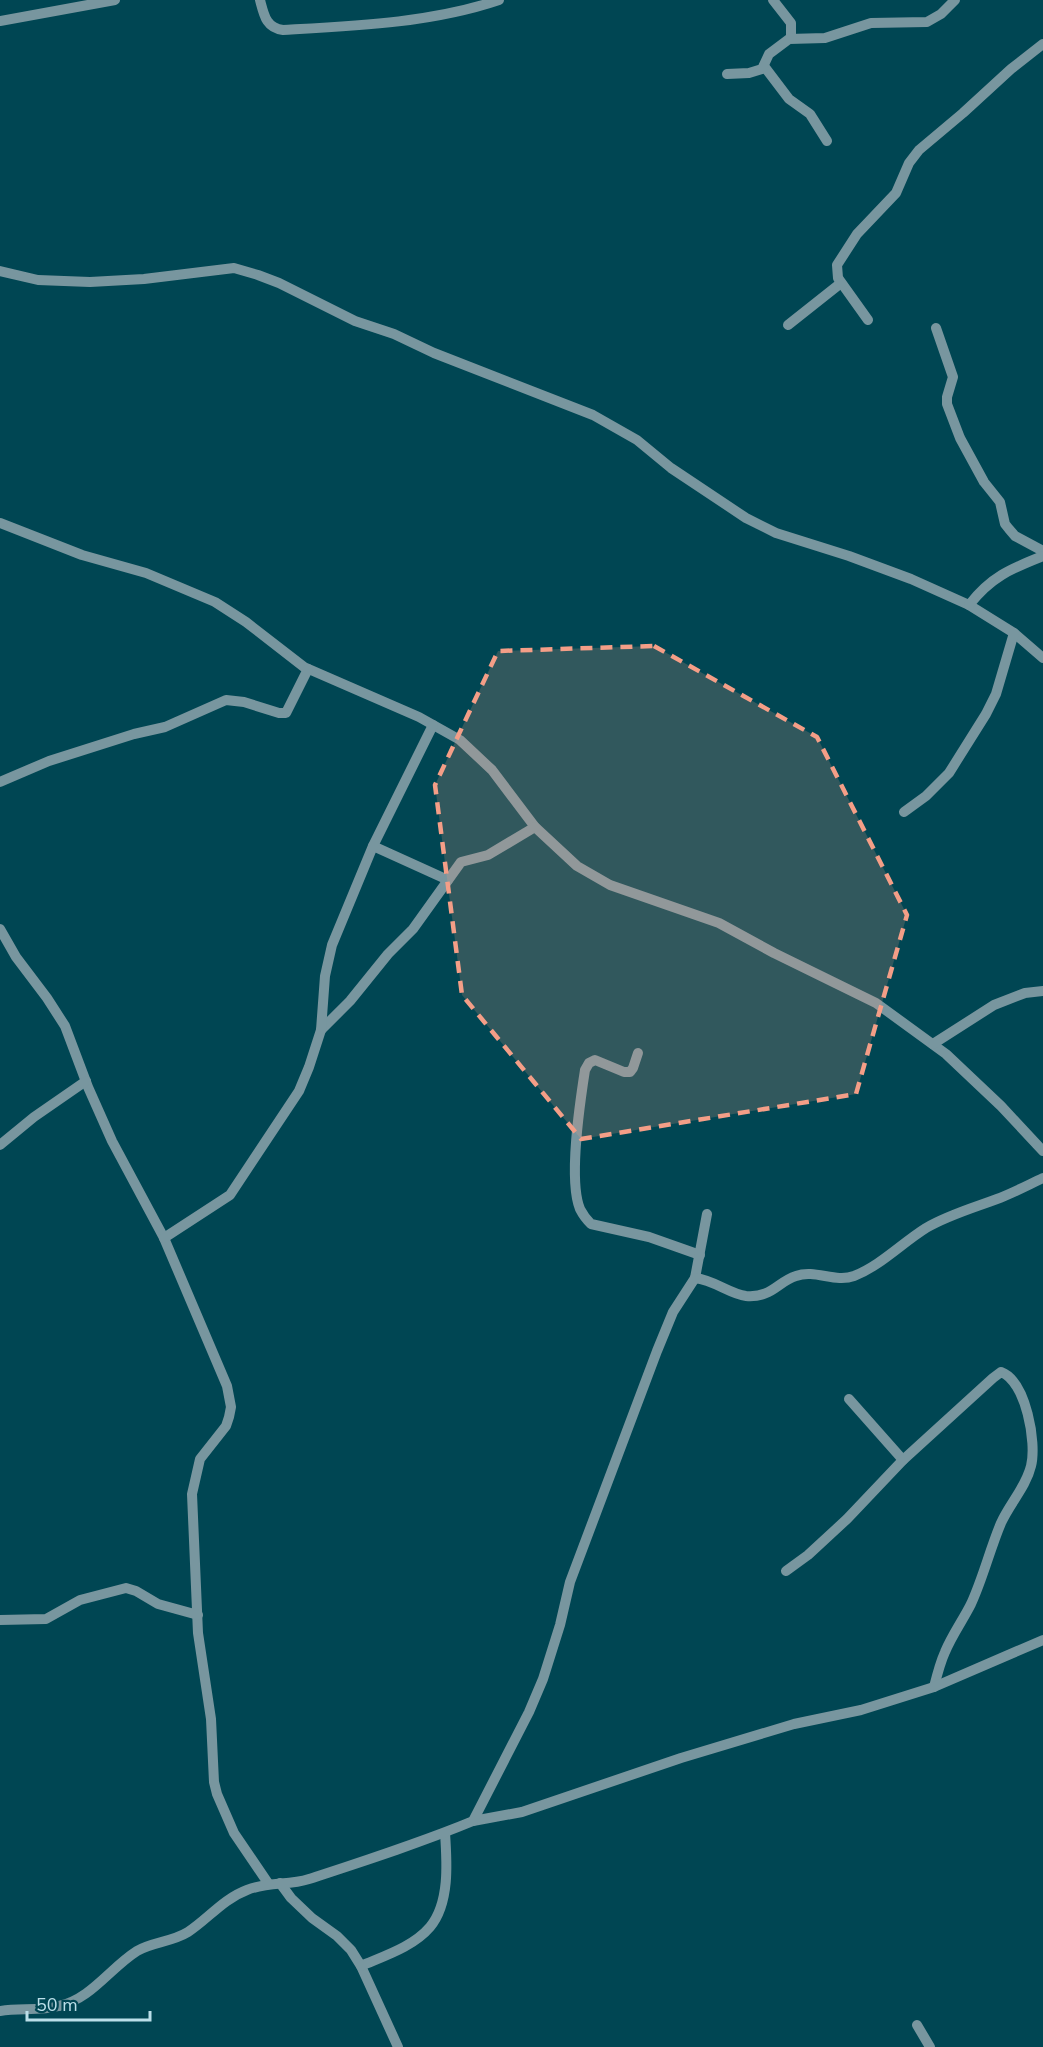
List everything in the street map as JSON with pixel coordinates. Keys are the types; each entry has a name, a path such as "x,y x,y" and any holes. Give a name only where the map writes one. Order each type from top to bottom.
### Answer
{"street":[{"path":"0,21 115,0"},
{"path":"260,0 268,23 277,29 284,30 439,16 499,0"},
{"path":"773,0 791,22 791,38"},
{"path":"727,74 758,71 764,66 772,50 791,38 808,40 825,38 871,23 927,22 941,14 955,0"},
{"path":"868,320 841,284 836,272 837,265 857,234 896,193 909,163 919,150 1043,44"},
{"path":"764,66 789,99 810,114 827,141"},
{"path":"0,270 38,280 90,282 144,279 234,268 258,275 355,321 394,334 434,353 593,415 637,440 671,468 746,518 776,534 869,564 969,605 1014,633 1043,658"},
{"path":"788,325 841,284"},
{"path":"936,328 951,371 952,377 947,397 960,438 984,482 1000,502 1005,524 1009,530 1015,536 1043,551"},
{"path":"0,523 82,555 146,573 215,602 308,669 433,725 460,740 492,770 535,827 577,866 610,885 719,923 876,1003 946,1054 1001,1106 1043,1151"},
{"path":"969,605 989,583 1000,575 1043,556"},
{"path":"904,812 926,796 949,773 986,714 996,694 1014,633"},
{"path":"0,782 49,761 134,734 165,727 226,700 244,702 286,713 308,669"},
{"path":"164,1238 230,1195 299,1090 321,1030 325,976 332,945 373,846 433,725"},
{"path":"321,1030 350,1001 388,954 413,929 458,866 465,860 488,855 535,827"},
{"path":"373,846 448,880"},
{"path":"0,929 16,957 65,1026 112,1141 164,1238 227,1386 231,1407 226,1426 200,1459 193,1488 198,1615 211,1719 214,1782 217,1794 234,1833 268,1883"},
{"path":"933,1044 994,1005 1025,993 1043,991"},
{"path":"638,1053 630,1072 624,1072 595,1060 589,1063 585,1070 578,1117 576,1170 580,1208 591,1224 649,1237 700,1256"},
{"path":"0,1145 34,1117 86,1081"},
{"path":"695,1278 707,1280 744,1296 772,1291 797,1275 849,1278 869,1269 927,1227 1043,1179"},
{"path":"473,1821 529,1712 552,1652 570,1582 657,1351 673,1312 695,1278 707,1214"},
{"path":"786,1571 808,1555 847,1519 903,1460 993,1378 1001,1372 1011,1377 1022,1395 1029,1422 1032,1464 1026,1480 1002,1522 971,1605 944,1653 934,1687"},
{"path":"849,1399 903,1460"},
{"path":"0,1620 46,1619 80,1600 126,1588 158,1604 198,1615"},
{"path":"0,2011 46,2008 72,2002 138,1950 186,1934 228,1900 245,1891 268,1883 309,1879 445,1833 473,1821 522,1812 681,1758 794,1724 861,1710 934,1687 1043,1640"},
{"path":"361,1966 409,1943 431,1926 444,1891 448,1870 445,1833"},
{"path":"280,1883 291,1898 312,1918 337,1936 351,1950 361,1966 398,2047"},
{"path":"917,2025 930,2047"}],"highlighted area":[{"path":"654,646 817,737 907,915 856,1094 581,1139 462,995 435,785 498,651"}]}
